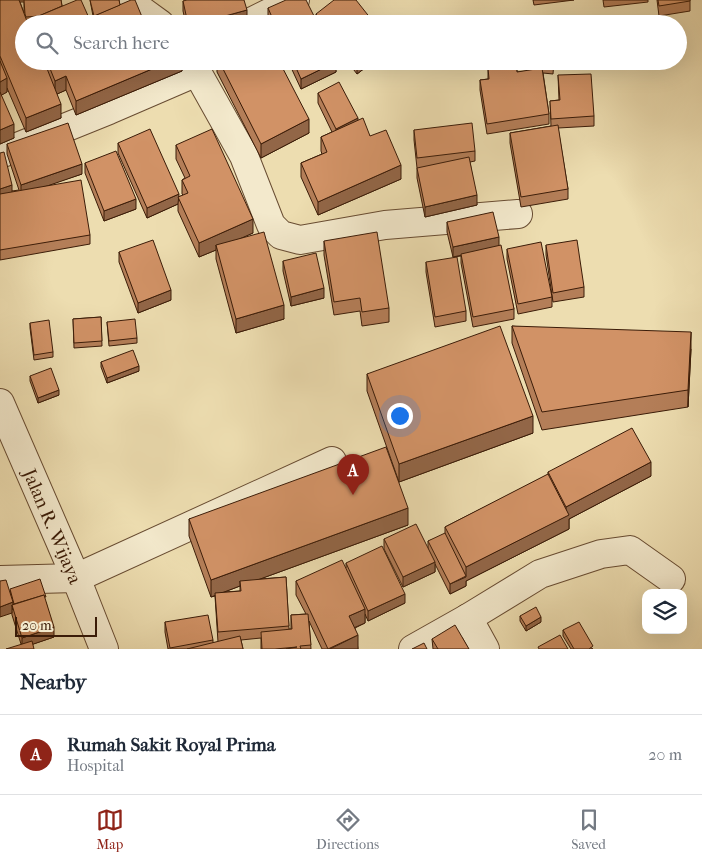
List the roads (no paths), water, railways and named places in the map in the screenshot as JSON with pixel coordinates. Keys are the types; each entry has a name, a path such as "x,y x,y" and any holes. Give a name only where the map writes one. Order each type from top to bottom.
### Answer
{"street":[{"path":"127,0 148,15"},
{"path":"265,15 296,0"},
{"path":"0,154 110,110 187,70"},
{"path":"195,70 244,156 271,225 281,235 300,240 385,225 518,214"},
{"name":"Jalan R. Wijaya","path":"0,403 76,578 104,649"},
{"path":"0,580 76,578 332,461"},
{"path":"412,649 468,618 540,574 601,554 630,550 671,579"},
{"path":"468,618 485,649"}],"place":[{"name":"Rumah Sakit Royal Prima","path":"353,495"}]}
